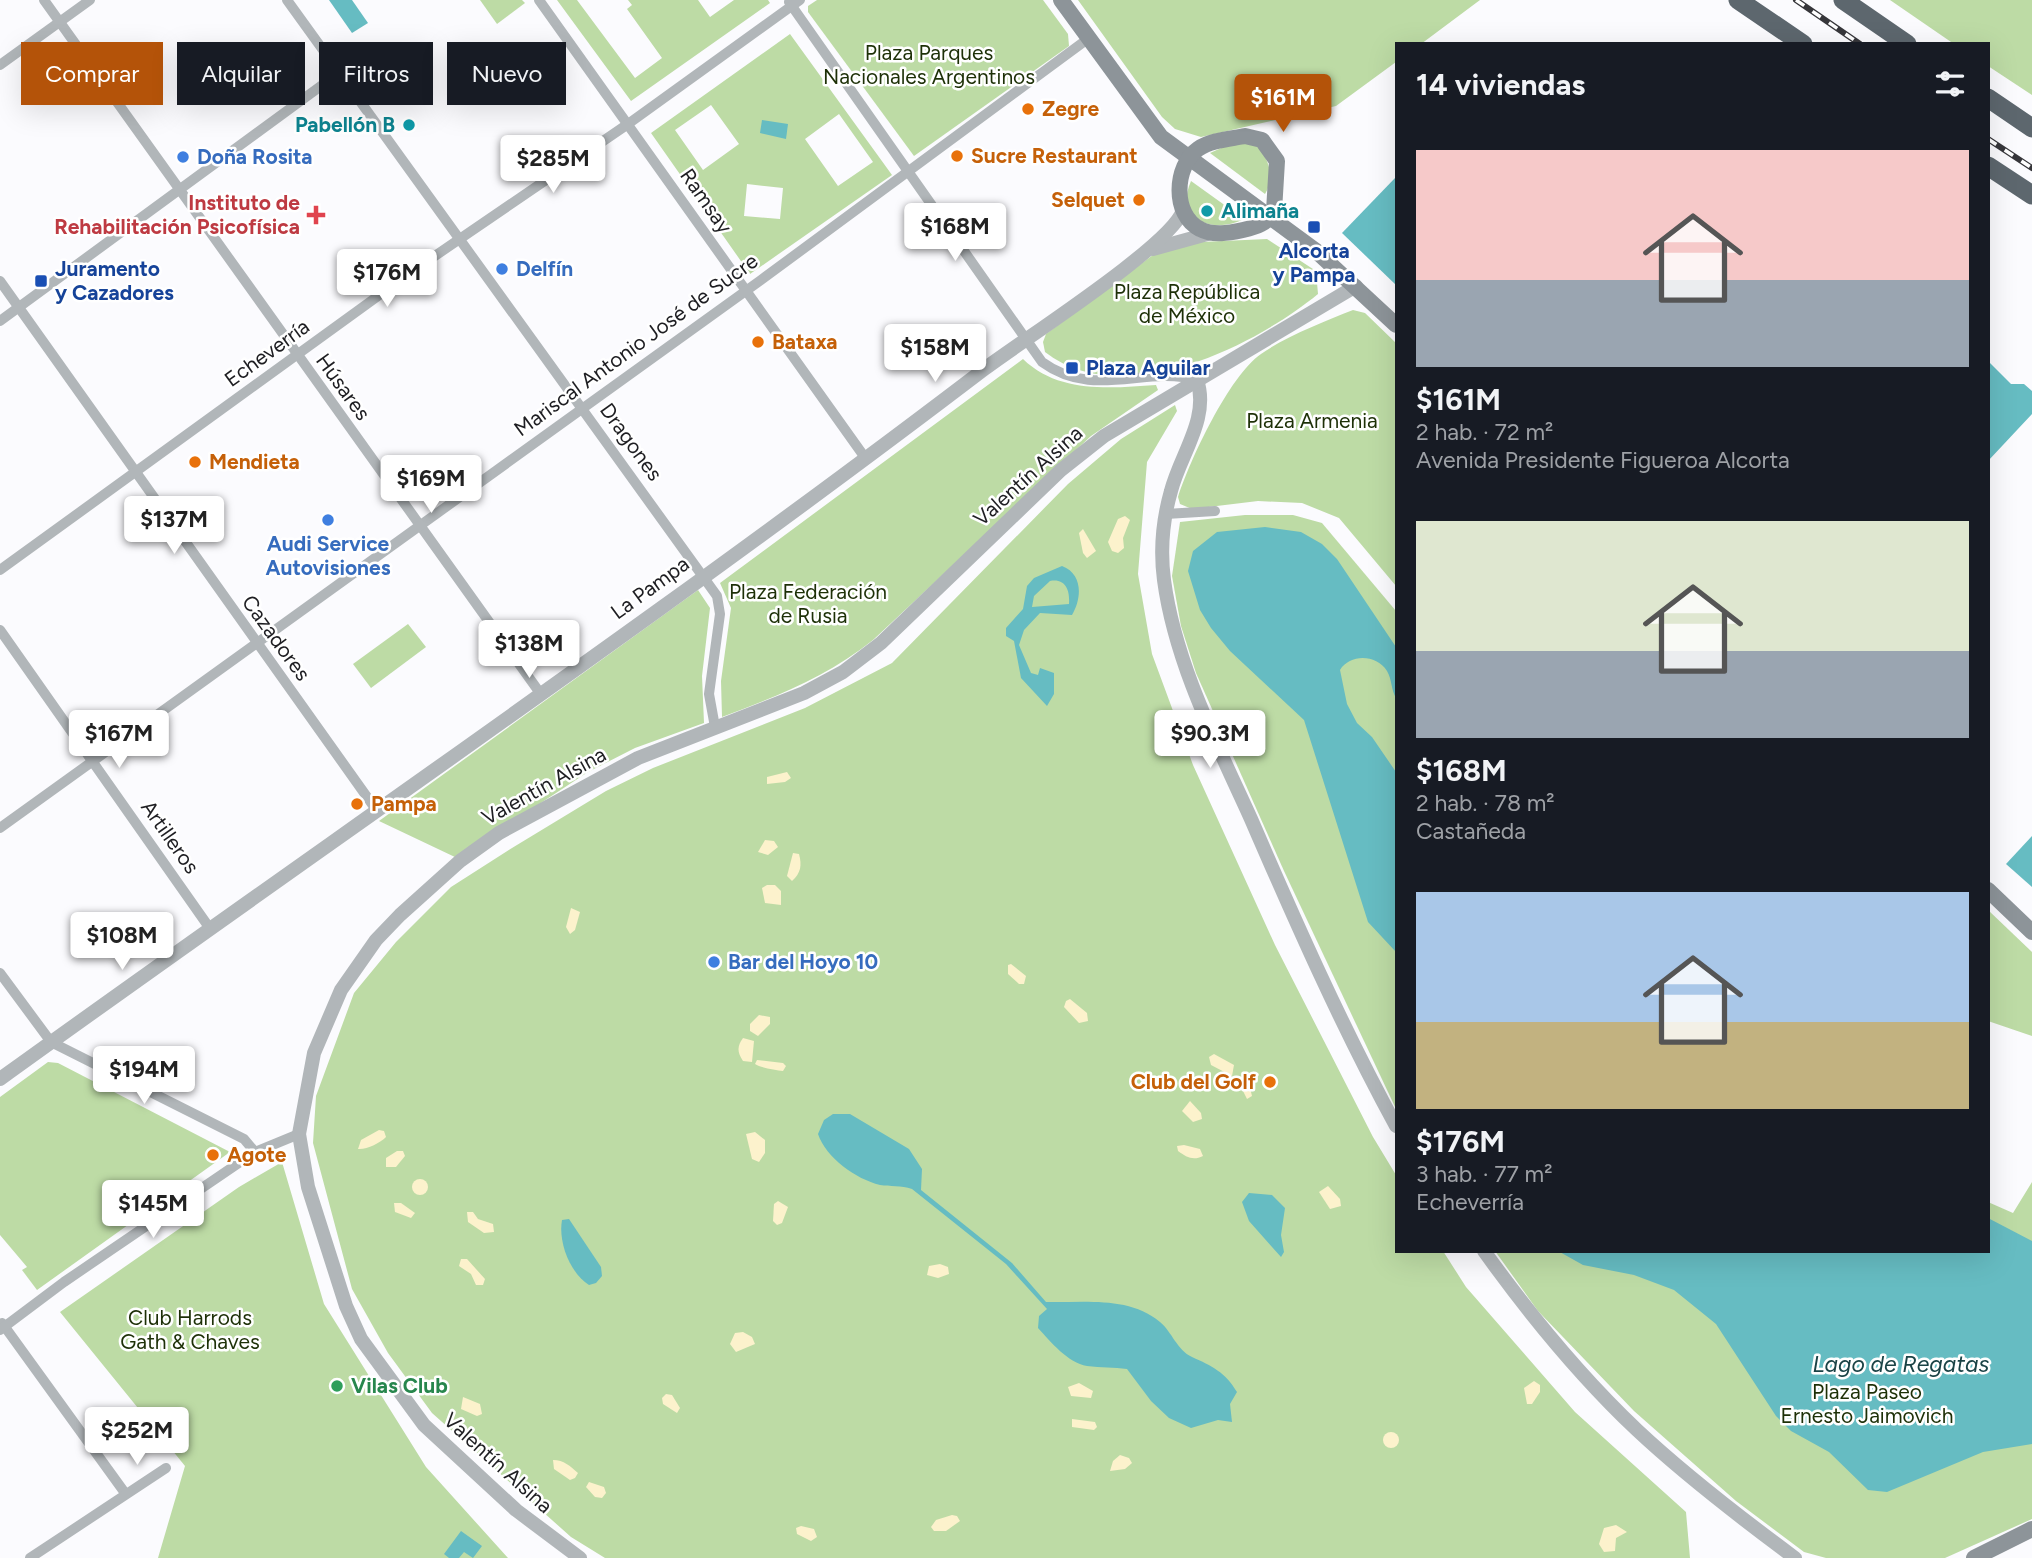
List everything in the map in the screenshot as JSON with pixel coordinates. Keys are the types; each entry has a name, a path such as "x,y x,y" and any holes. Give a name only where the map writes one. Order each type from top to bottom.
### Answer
{"highway":[{"path":"1738,0 1800,42"},
{"path":"1843,0 1904,42"},
{"path":"1990,99 2032,128"},
{"path":"1990,167 2032,195"}],"main road":[{"path":"1061,0 1149,123 1188,159 1270,218 1356,286 1395,324"},
{"path":"1245,136 1262,140 1277,161 1277,195 1270,218 1256,227 1211,233 1193,225 1183,210 1181,183 1188,159 1202,147 1214,142 1245,136"},
{"path":"1990,892 2032,932"},
{"path":"1974,1558 2032,1529"}],"street":[{"name":"Húsares","path":"44,0 540,693"},
{"path":"0,65 90,0"},
{"name":"Dragones","path":"287,0 319,43"},
{"name":"Ramsay","path":"539,0 866,459"},
{"path":"793,2 1042,362 1078,378 1097,381 1178,377 1197,380 1202,393 1201,408 1180,461 1166,514 1164,579 1187,667 1278,883 1395,1124"},
{"name":"Echeverría","path":"0,570 296,355 628,124 793,2"},
{"name":"Mariscal Antonio José de Sucre","path":"0,828 746,290 1089,38"},
{"path":"0,321 319,87"},
{"name":"Dragones","path":"364,105 703,576 720,605 709,694 715,727"},
{"name":"La Pampa","path":"0,1079 866,459 1026,337 1152,249 1177,224 1183,210"},
{"name":"La Pampa","path":"1152,249 1211,233"},
{"name":"Cazadores","path":"0,281 377,811"},
{"name":"Valentín Alsina","path":"580,1558 516,1510 425,1425 361,1339 345,1306 320,1231 299,1134 313,1053 327,1016 357,965 400,915 460,861 499,833 638,758 804,693 843,672 881,643 1060,470 1113,431 1356,286"},
{"path":"1166,514 1215,511"},
{"name":"Artilleros","path":"0,630 211,930"},
{"path":"0,973 51,1042 244,1139 255,1152"},
{"path":"125,1493 1,1326 255,1152 299,1134"},
{"path":"1486,1253 1556,1345 1638,1431 1742,1519 1795,1558"},
{"path":"30,1558 166,1468"}],"green space":[{"path":"480,0 522,0 525,3 497,24"},
{"path":"557,0 577,0 635,78 662,58 627,9 632,5 628,0 698,0 710,17 734,0 768,0 770,3 631,101"},
{"name":"Plaza Parques Nacionales Argentinos","path":"817,0 1043,0 1068,34 1069,46 914,156 808,12 808,6"},
{"path":"1078,0 1480,0 1424,42 1395,42 1395,63 1336,106 1201,137 1175,129 1162,117"},
{"path":"1890,0 2032,0 2032,95 1990,67 1990,42 1951,42"},
{"path":"790,34 892,175 750,274 651,133","holes":["711,105 739,144 703,170 675,130","839,114 873,162 838,186 805,139","747,184 783,188 780,219 744,216"]},
{"path":"1253,143 1263,153 1269,166 1270,180 1265,194 1210,153 1228,145"},
{"path":"1191,181 1244,219 1220,225 1199,220 1188,205 1187,194"},
{"name":"Plaza República de México","path":"1267,239 1316,271 1318,294 1259,334 1186,365 1148,374 1111,376 1076,369 1045,352 1043,342 1046,334 1157,252 1179,243"},
{"name":"Plaza Armenia","path":"1353,310 1365,313 1395,342 1395,585 1339,518 1302,503 1258,501 1192,509 1180,504 1178,497 1192,462 1212,420 1236,380 1261,354 1318,324"},
{"name":"Plaza Federación de Rusia","path":"1023,359 1037,370 1069,383 1104,387 1156,385 1158,390 1091,436 856,653 820,675 722,717 721,681 731,608 720,583"},
{"path":"1175,405 1177,411 1147,462 1138,574 1152,654 1193,765 1275,945 1373,1137 1395,1173 1395,1253 1444,1253 1466,1287 1575,1412 1686,1512 1690,1558 605,1558 571,1537 432,1413 388,1353 352,1289 313,1143 316,1096 354,993 396,942 451,887 606,791 653,768 805,708 892,663 1068,484 1121,439"},
{"path":"1245,515 1293,515 1322,523 1395,610 1395,1107 1284,871 1196,673 1181,626 1172,576 1180,522"},
{"path":"698,590 710,608 702,676 704,723 635,748 588,772 457,858 379,821"},
{"path":"408,624 426,647 371,688 353,664"},
{"path":"1990,912 2032,952 2032,1036 1990,1022"},
{"path":"48,1062 58,1063 230,1152 37,1290 22,1270 27,1267 0,1235 0,1097"},
{"name":"Club Harrods Gath & Chaves","path":"282,1162 324,1304 426,1467 508,1558 158,1558 185,1466 60,1312 239,1187"},
{"name":"Plaza Paseo Ernesto Jaimovich","path":"2032,1182 2032,1519 1945,1558 1826,1558 1804,1552 1736,1501 1634,1411 1538,1311 1496,1253 1990,1253 1990,1203 2013,1213"}],"sand":[{"path":"1125,516 1130,520 1123,538 1124,548 1118,553 1112,551 1108,542 1118,519"},
{"path":"1083,529 1096,551 1087,558 1083,553 1079,533"},
{"path":"787,772 791,778 785,782 767,784 767,777"},
{"path":"765,840 774,841 778,847 768,855 758,852"},
{"path":"793,853 799,854 800,865 799,872 792,881 787,876"},
{"path":"775,885 781,891 781,905 765,903 762,888"},
{"path":"571,908 580,912 575,930 570,934 566,927"},
{"path":"1011,964 1026,976 1024,984 1019,984 1008,974 1008,965"},
{"path":"1070,999 1087,1013 1088,1021 1079,1023 1064,1007"},
{"path":"759,1015 770,1017 770,1024 758,1036 750,1031 750,1024"},
{"path":"743,1038 754,1041 752,1062 743,1061 740,1055 738,1049"},
{"path":"1214,1054 1234,1065 1232,1076 1211,1065 1209,1057"},
{"path":"757,1060 783,1063 786,1066 783,1071 769,1069 755,1064"},
{"path":"1239,1076 1248,1080 1252,1096 1247,1099 1238,1081"},
{"path":"1190,1101 1201,1113 1202,1119 1193,1122 1182,1111"},
{"path":"379,1130 384,1131 386,1137 373,1146 358,1149 361,1140"},
{"path":"755,1132 765,1140 765,1153 759,1162 752,1159 746,1134"},
{"path":"1177,1146 1200,1149 1203,1156 1193,1158 1184,1155 1178,1151"},
{"path":"397,1151 403,1151 405,1156 396,1167 386,1167 386,1158"},
{"path":"420,1179 426,1181 426,1193 420,1195 414,1193 412,1187 414,1181"},
{"path":"1328,1186 1340,1199 1341,1206 1330,1209 1319,1192"},
{"path":"778,1201 788,1207 782,1223 777,1225 773,1221 774,1204"},
{"path":"394,1203 401,1203 415,1213 411,1218 395,1212"},
{"path":"467,1212 473,1212 478,1219 493,1224 494,1232 484,1233 468,1222"},
{"path":"461,1259 467,1259 485,1279 483,1285 476,1285 471,1274 459,1266"},
{"path":"940,1264 948,1267 949,1274 938,1278 927,1275 929,1266"},
{"path":"743,1332 752,1337 755,1344 736,1352 730,1344 735,1333"},
{"path":"1534,1381 1540,1385 1540,1392 1532,1404 1527,1404 1524,1388"},
{"path":"1079,1383 1093,1391 1091,1398 1071,1396 1068,1387"},
{"path":"666,1394 672,1395 680,1408 677,1413 663,1404 662,1398"},
{"path":"463,1397 480,1404 482,1414 477,1416 461,1409"},
{"path":"1072,1419 1095,1422 1097,1427 1094,1430 1072,1427"},
{"path":"1388,1432 1394,1432 1399,1440 1397,1446 1388,1448 1383,1443 1383,1437"},
{"path":"1120,1455 1129,1458 1132,1463 1125,1469 1110,1471 1113,1461"},
{"path":"553,1460 564,1462 572,1468 578,1473 575,1478 570,1480 554,1469"},
{"path":"589,1482 604,1487 606,1493 602,1498 595,1497 586,1487"},
{"path":"957,1516 960,1521 946,1531 934,1531 931,1527 936,1520"},
{"path":"1616,1525 1627,1532 1616,1538 1615,1551 1604,1552 1599,1544 1604,1528"},
{"path":"801,1526 814,1529 817,1537 811,1541 797,1534 796,1528"}],"water":[{"path":"329,0 352,0 368,23 352,33"},
{"path":"762,120 788,124 786,139 760,133"},
{"path":"1395,178 1395,284 1342,233"},
{"path":"1990,363 2011,384 2024,384 2032,391 2032,414 1990,459"},
{"path":"1265,527 1301,532 1322,544 1337,559 1395,646 1395,696 1387,671 1376,661 1356,659 1340,670 1347,704 1357,723 1372,737 1395,771 1395,951 1368,922 1304,720 1230,651 1200,610 1188,571 1193,551 1217,532"},
{"path":"1062,566 1074,575 1079,587 1078,601 1072,615 1040,613 1024,630 1019,645 1031,673 1038,675 1040,668 1054,673 1054,694 1047,706 1021,678 1014,641 1006,636 1006,628 1023,609 1027,586 1034,578","holes":["1050,581 1066,586 1069,604 1032,607 1034,596"]},
{"path":"2032,836 2032,887 2006,864"},
{"path":"833,1114 850,1114 909,1149 922,1169 921,1190 1012,1263 1046,1302 1120,1305 1134,1308 1160,1322 1187,1354 1218,1370 1228,1379 1237,1392 1230,1404 1232,1422 1218,1420 1191,1428 1169,1418 1151,1401 1127,1369 1087,1366 1073,1361 1038,1328 1039,1316 1047,1309 1006,1264 912,1189 871,1182 852,1173 835,1159 818,1134 824,1120"},
{"path":"1249,1193 1272,1195 1285,1208 1281,1235 1284,1252 1281,1257 1249,1221 1242,1202"},
{"path":"569,1219 601,1267 602,1276 596,1283 589,1285 582,1280 567,1256 561,1229 562,1220"},
{"name":"Lago de Regatas","path":"1990,1219 2032,1241 2032,1444 1983,1452 1887,1492 1868,1490 1829,1452 1791,1431 1776,1416 1716,1324 1674,1290 1634,1275 1583,1265 1562,1253 1990,1253"},
{"path":"461,1531 482,1546 473,1558 464,1552 459,1558 449,1558 444,1554"}],"railway":[{"path":"1796,0 1857,42"},
{"path":"1990,140 2032,168"}],"place":[{"name":"Zegre","path":"1028,109"},
{"name":"Pabellón B","path":"409,125"},
{"name":"Sucre Restaurant","path":"957,156"},
{"name":"Doña Rosita","path":"183,157"},
{"name":"Selquet","path":"1139,200"},
{"name":"Alimaña","path":"1207,211"},
{"name":"Instituto de Rehabilitación Psicofísica","path":"316,215"},
{"name":"Alcorta y Pampa","path":"1314,227"},
{"name":"Delfín","path":"502,269"},
{"name":"Juramento y Cazadores","path":"41,281"},
{"name":"Bataxa","path":"758,342"},
{"name":"Plaza Aguilar","path":"1072,368"},
{"name":"Mendieta","path":"195,462"},
{"name":"Audi Service Autovisiones","path":"328,520"},
{"name":"Pampa","path":"357,804"},
{"name":"Bar del Hoyo 10","path":"714,962"},
{"name":"Club del Golf","path":"1270,1082"},
{"name":"Agote","path":"213,1155"},
{"name":"Vilas Club","path":"337,1386"}]}
